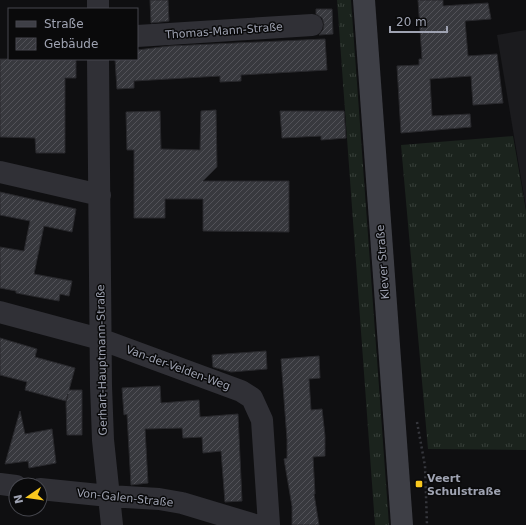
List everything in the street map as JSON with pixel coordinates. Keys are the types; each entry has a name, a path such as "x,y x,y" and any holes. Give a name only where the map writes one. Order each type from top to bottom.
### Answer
{"main road":[{"name":"Klever Straße","path":"364,0 402,525"}],"street":[{"name":"Thomas-Mann-Straße","path":"138,36 312,25"},
{"name":"Gerhart-Hauptmann-Straße","path":"98,60 100,339 103,440 112,525"},
{"path":"0,172 100,195"},
{"name":"Van-der-Velden-Weg","path":"0,312 100,339 241,391 252,398 262,420 269,525"},
{"name":"Von-Galen-Straße","path":"48,490 159,499 182,503 256,525"}],"shaded area":[{"path":"526,30 526,208 497,35"}],"green space":[{"path":"337,0 351,0 389,525 375,525"},
{"path":"513,136 526,211 526,450 428,449 401,145"}],"building":[{"path":"150,0 168,0 169,21 151,23"},
{"path":"418,0 443,0 443,6 488,3 491,19 465,21 468,56 497,54 503,103 473,105 471,76 430,79 432,116 470,114 471,127 401,133 397,66 419,65 419,59 422,59"},
{"path":"316,9 332,9 333,34 319,35 323,30 324,24 322,18 316,14"},
{"path":"325,39 327,70 241,75 241,81 220,82 220,76 134,81 134,88 117,89 115,60 138,60 138,50 170,46"},
{"path":"0,59 76,60 76,78 65,78 65,153 36,153 35,138 0,137"},
{"path":"216,110 217,167 203,181 289,181 289,232 203,231 203,199 165,199 165,218 134,218 134,150 127,150 126,112 160,111 161,149 200,150 201,111"},
{"path":"280,111 344,111 346,138 321,140 321,136 282,138"},
{"path":"0,192 76,209 72,232 44,226 34,274 72,281 69,296 60,294 59,301 16,293 16,291 0,288 0,247 24,251 30,221 0,215"},
{"path":"0,338 37,349 35,357 75,368 69,390 82,390 82,435 67,435 66,403 68,394 66,401 25,390 27,382 0,375"},
{"path":"266,351 267,369 231,372 213,367 212,355"},
{"path":"319,356 320,378 309,379 311,410 322,409 325,436 325,456 313,457 314,494 319,525 292,525 292,506 284,459 287,458 287,439 281,359"},
{"path":"160,386 161,403 199,400 200,417 238,414 242,501 225,502 221,451 203,453 202,437 183,438 182,428 145,429 148,483 131,485 127,414 124,415 122,388"},
{"path":"20,411 25,434 52,429 56,463 29,468 28,461 5,464"}],"place":[{"name":"Veert Schulstraße","path":"419,484"}]}
